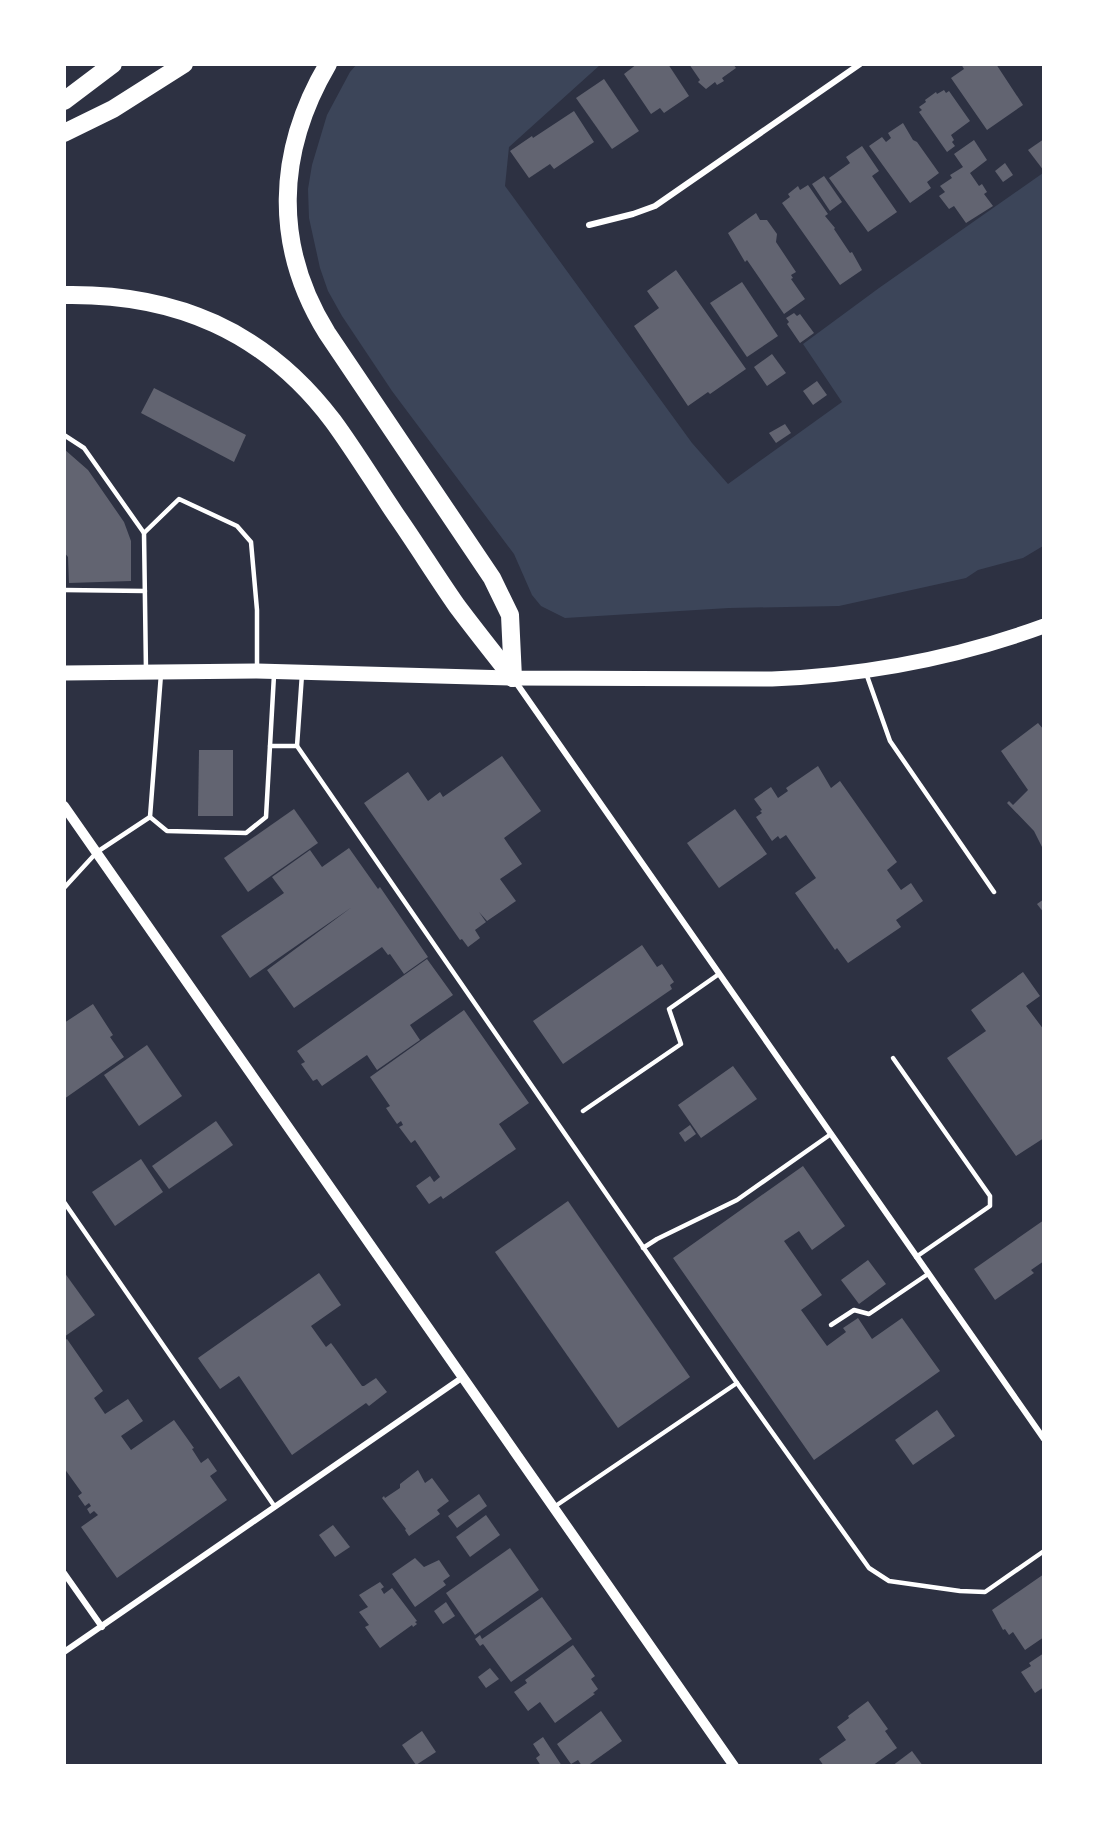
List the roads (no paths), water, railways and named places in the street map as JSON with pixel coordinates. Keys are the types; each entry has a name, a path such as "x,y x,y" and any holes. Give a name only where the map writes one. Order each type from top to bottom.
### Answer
{"highway":[{"path":"64,101 113,64"},
{"path":"64,133 113,109 184,64"},
{"path":"328,64 303,111 290,160 288,214 291,245 298,274 311,307 327,333 492,578 510,615 513,678"},
{"path":"64,295 119,296 177,308 239,336 275,361 296,379 332,420 457,605 513,678"}],"main road":[{"path":"64,673 257,671 513,678 772,680 899,667 962,653 1044,626"}],"street":[{"path":"589,225 655,206 860,64"},
{"path":"513,678 1044,1439"},
{"path":"64,806 734,1766"},
{"path":"64,1652 463,1377"},
{"path":"64,1573 102,1627"}],"lane":[{"path":"64,435 84,448 144,533 145,591 154,673 150,817"},
{"path":"144,533 179,500 237,526 251,542 257,610 257,671"},
{"path":"64,590 145,591"},
{"path":"150,817 167,831 246,832 266,817 274,672"},
{"path":"302,672 297,746 643,1248 869,1568 889,1581 960,1591 985,1592 1044,1551"},
{"path":"866,672 890,741 994,892"},
{"path":"270,746 297,746"},
{"path":"64,888 97,852 150,817"},
{"path":"583,1111 681,1044 669,1009 719,974"},
{"path":"892,1058 990,1196 990,1206 916,1257"},
{"path":"643,1248 737,1200 831,1134"},
{"path":"64,1202 275,1507"},
{"path":"831,1325 854,1310 869,1314 928,1274"},
{"path":"554,1507 737,1383"}]}
